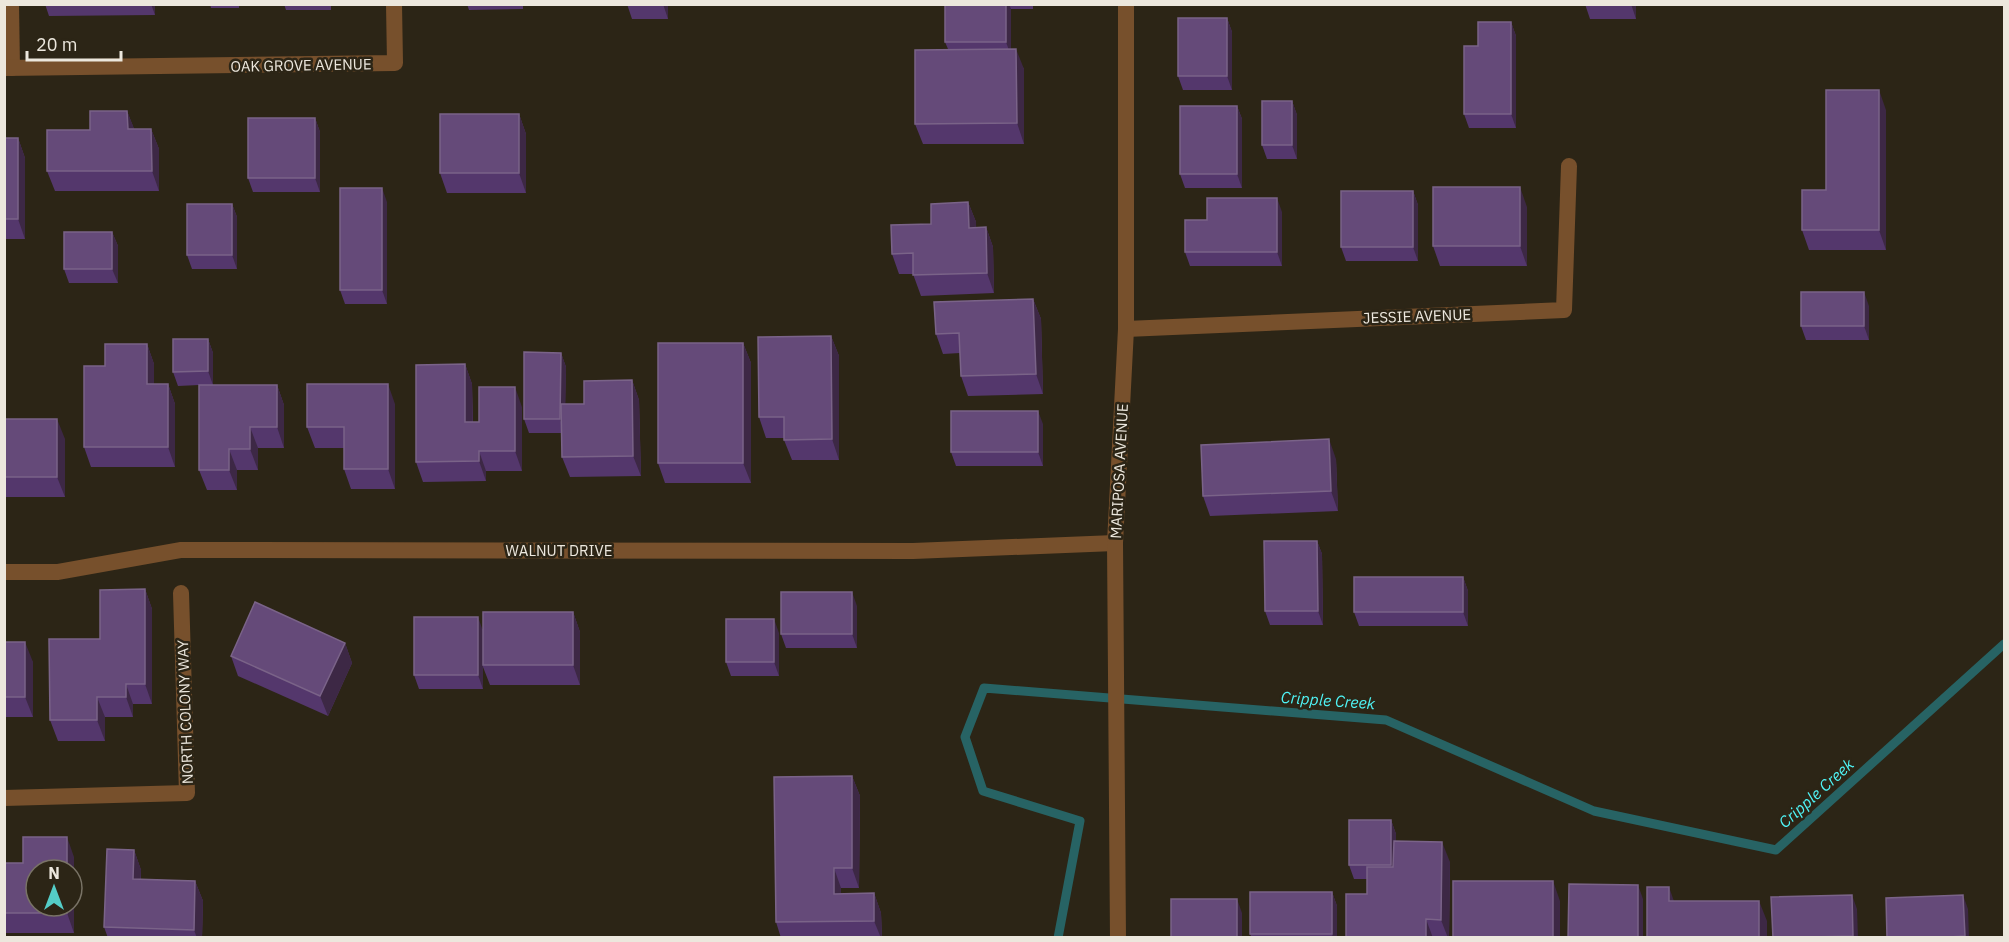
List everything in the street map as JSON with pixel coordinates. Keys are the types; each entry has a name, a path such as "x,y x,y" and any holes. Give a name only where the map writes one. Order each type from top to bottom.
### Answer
{"street":[{"path":"8,68 11,4"},
{"name":"OAK GROVE AVENUE","path":"8,68 395,63 394,4"},
{"name":"MARIPOSA AVENUE","path":"1118,938 1115,543 1126,328 1126,4"},
{"name":"JESSIE AVENUE","path":"1126,328 1564,310 1569,166"},
{"name":"WALNUT DRIVE","path":"4,572 57,572 180,550 913,551 1115,543"},
{"name":"NORTH COLONY WAY","path":"4,798 187,793 181,593"}],"building":[{"path":"945,4 1006,4 1006,42 945,42"},
{"path":"1631,4 1631,5 1585,5"},
{"path":"1178,18 1227,18 1227,76 1178,76"},
{"path":"1478,22 1511,22 1511,114 1464,114 1464,46 1478,46"},
{"path":"1016,49 1017,123 915,124 915,50"},
{"path":"1826,90 1879,90 1879,230 1802,230 1802,190 1826,190"},
{"path":"1262,101 1292,101 1292,145 1262,145"},
{"path":"1180,106 1237,106 1237,174 1180,174"},
{"path":"90,111 127,111 128,129 151,129 152,171 47,171 47,130 90,130"},
{"path":"440,114 519,114 519,173 440,173"},
{"path":"248,118 315,118 315,178 248,178"},
{"path":"4,138 18,138 18,219 4,219"},
{"path":"1433,187 1520,187 1520,246 1433,246"},
{"path":"340,188 382,188 382,290 340,290"},
{"path":"1341,191 1413,191 1413,247 1341,247"},
{"path":"1207,198 1277,198 1277,252 1185,252 1185,220 1207,220"},
{"path":"968,202 969,228 986,227 987,273 913,275 913,253 892,254 891,225 931,224 931,204"},
{"path":"187,204 232,204 232,255 187,255"},
{"path":"64,232 112,232 112,269 64,269"},
{"path":"1801,292 1864,292 1864,326 1801,326"},
{"path":"1033,299 1036,374 961,376 959,333 936,334 934,302"},
{"path":"831,336 832,439 784,440 784,417 759,417 758,337"},
{"path":"173,339 208,339 208,371 173,372"},
{"path":"658,343 743,343 743,463 658,463"},
{"path":"105,344 147,344 147,384 168,384 168,447 84,447 84,366 105,366"},
{"path":"524,352 561,353 560,419 524,419"},
{"path":"465,364 465,422 479,422 479,387 515,387 515,451 479,451 479,461 416,462 416,365"},
{"path":"632,380 633,456 562,457 561,404 584,404 584,381"},
{"path":"307,384 388,384 388,469 344,469 344,427 307,427"},
{"path":"199,385 277,385 277,427 250,427 250,449 229,449 229,470 199,470"},
{"path":"951,411 1038,411 1038,452 951,452"},
{"path":"4,419 57,419 57,477 4,477"},
{"path":"1329,439 1331,491 1203,496 1201,445"},
{"path":"1264,541 1317,541 1318,611 1265,611"},
{"path":"1354,577 1463,577 1463,612 1354,612"},
{"path":"145,589 145,684 126,684 126,697 97,697 97,720 50,720 49,639 100,639 100,590"},
{"path":"781,592 852,592 852,634 781,634"},
{"path":"255,602 345,643 320,696 231,656"},
{"path":"483,612 573,612 573,665 483,665"},
{"path":"414,617 478,617 478,675 414,675"},
{"path":"726,619 774,619 774,662 726,662"},
{"path":"4,642 25,642 25,697 4,697"},
{"path":"852,776 852,868 834,868 834,894 874,893 874,921 776,922 774,777"},
{"path":"1349,820 1391,820 1391,865 1349,865"},
{"path":"23,837 67,837 67,858 24,858 24,913 4,913 4,863 23,863"},
{"path":"1394,841 1442,842 1441,920 1426,919 1426,938 1346,938 1346,894 1367,894 1367,867 1393,867"},
{"path":"107,849 134,850 133,879 195,881 194,930 104,927"},
{"path":"1453,881 1553,881 1553,938 1453,938"},
{"path":"1569,884 1638,885 1638,938 1568,938"},
{"path":"1647,887 1669,887 1669,901 1759,901 1759,938 1647,938"},
{"path":"1250,892 1332,892 1332,934 1250,934"},
{"path":"1852,895 1853,936 1773,938 1771,897"},
{"path":"1963,895 1965,936 1887,938 1886,898"},
{"path":"1171,899 1237,899 1237,938 1171,938"}],"waterway":[{"name":"Cripple Creek","path":"1058,938 1080,821 983,791 965,737 984,688 1386,720 1594,811 1776,850 2004,644"}]}
